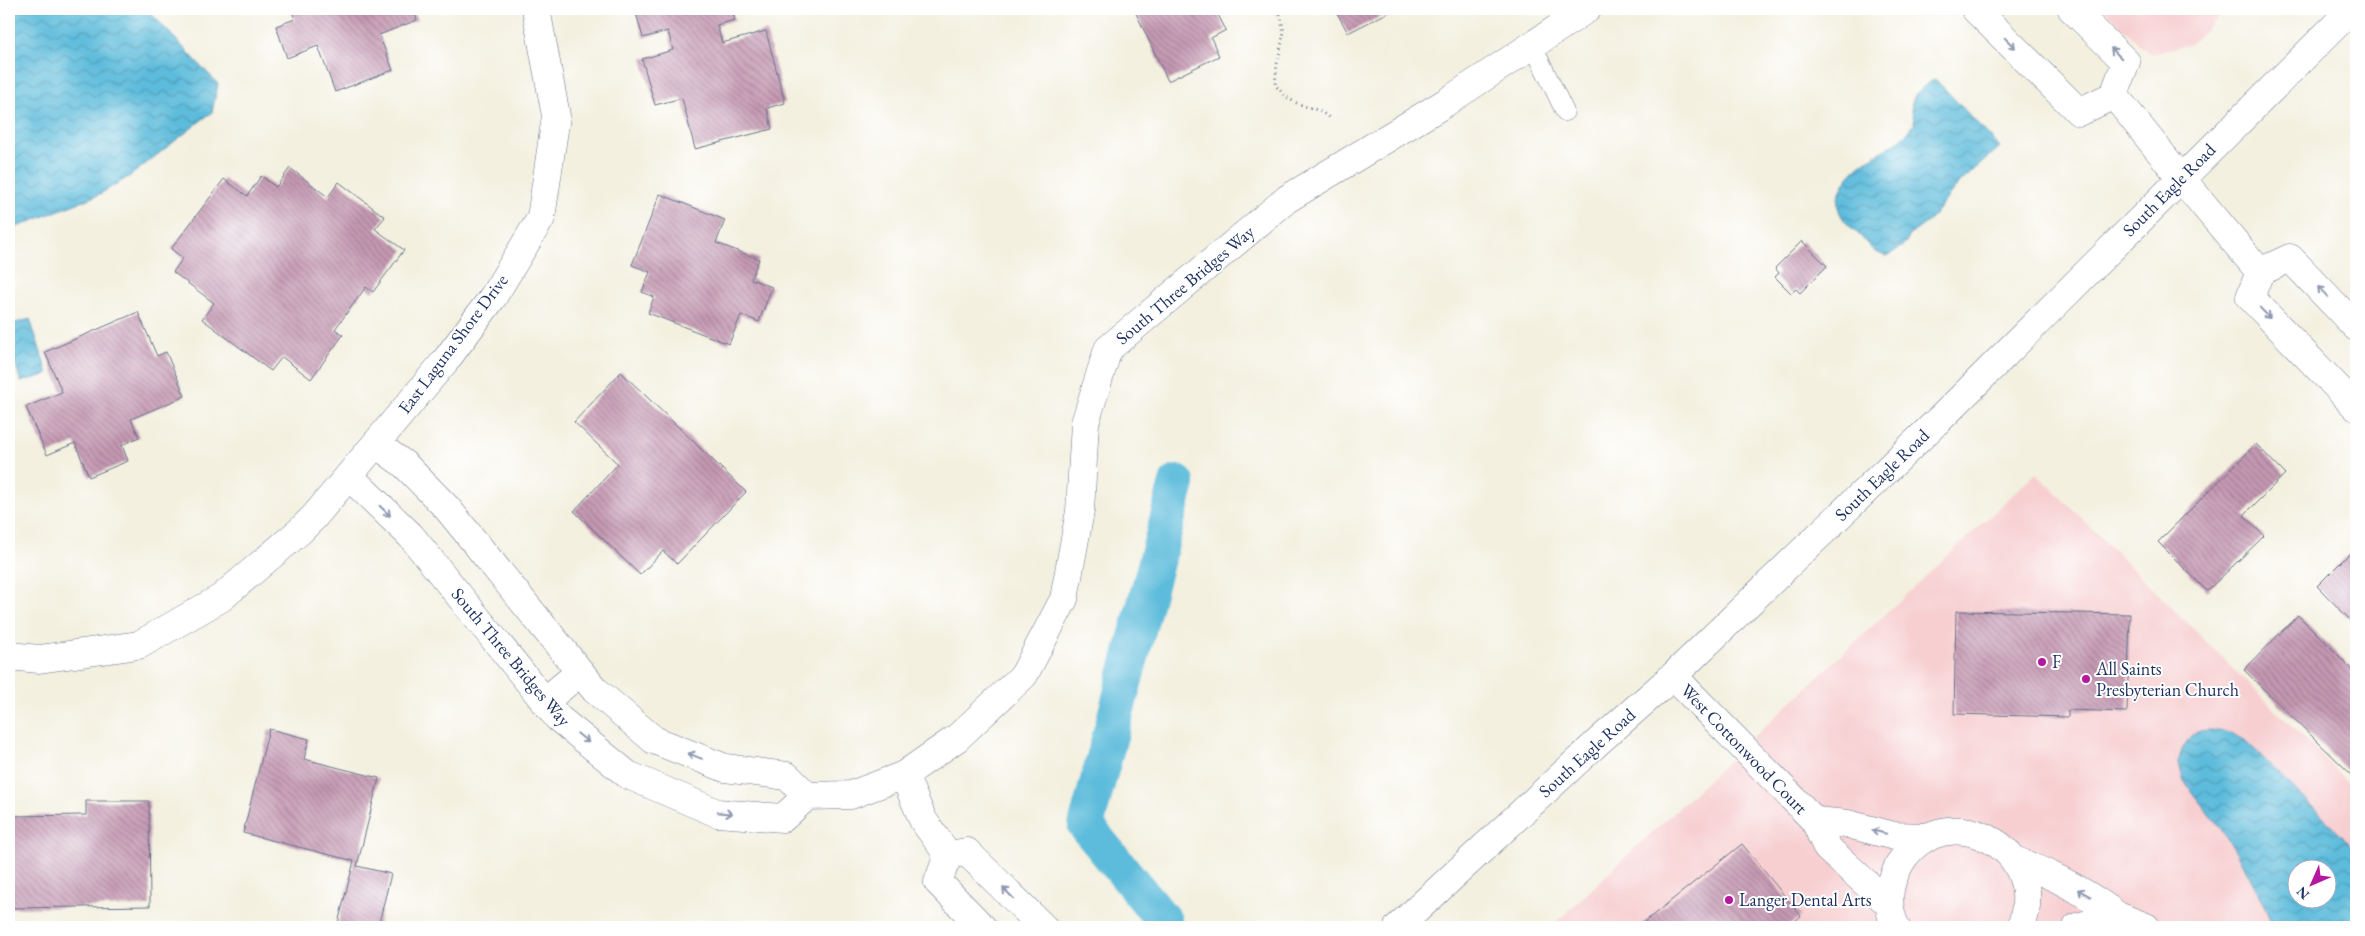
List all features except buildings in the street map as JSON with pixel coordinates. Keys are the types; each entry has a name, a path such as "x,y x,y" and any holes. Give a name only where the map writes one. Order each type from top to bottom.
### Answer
{"main road":[{"name":"East Laguna Shore Drive","path":"9,656 39,659 139,645 221,598 300,531 350,477 446,360 493,297 540,218 556,116 536,9"},
{"name":"South Three Bridges Way","path":"350,477 411,536 558,718 628,775 717,813 783,818 807,796 851,794 904,775 957,738 1024,676 1064,598 1080,510 1085,423 1108,349 1287,199 1446,103 1587,9"},
{"path":"1975,9 2079,112 2114,95 2126,62 2072,9"},
{"name":"South Eagle Road","path":"1398,927 1599,741 1673,676 1947,412 2352,9"},
{"path":"2114,95 2260,272"},
{"path":"2356,327 2290,258 2260,272 2250,297 2356,407"},
{"path":"376,444 404,465 447,508 596,690 654,740 725,768 787,776 807,796"},
{"path":"544,702 580,672"},
{"name":"West Cottonwood Court","path":"1673,676 1815,821 1827,848 1892,916"},
{"path":"904,775 923,820 948,855"},
{"name":"West Cottonwood Court","path":"1815,821 1848,824 1894,836 1927,837 1950,831 1975,832 1990,838 2004,848 2023,875 2026,892 2026,910 2021,927"},
{"name":"West Cottonwood Court","path":"1892,916 1891,884 1898,865 1910,849 1927,837"},
{"path":"948,855 967,852 1043,927"},
{"path":"948,855 938,882 982,927"},
{"name":"West Cottonwood Court","path":"2014,860 2040,870 2089,894 2118,916 2146,927"},
{"path":"2077,927 2118,916"}],"lane":[{"path":"1533,46 1565,112"}],"path":[{"path":"1279,9 1284,32 1277,64 1275,85 1285,96 1295,102 1320,110 1329,118"}],"shaded area":[{"path":"2104,9 2228,9 2191,43 2150,55"},
{"path":"2036,473 2356,790 2356,927 1551,927"}],"water":[{"path":"9,9 147,9 218,84 212,112 130,176 98,195 9,230"},
{"path":"1935,79 2000,147 1959,183 1930,220 1911,234 1903,246 1887,256 1873,249 1847,223 1840,214 1838,198 1847,180 1855,170 1864,162 1895,143 1913,126 1912,106 1915,96 1922,88"},
{"path":"30,319 48,374 21,382 9,343 9,325"},
{"path":"2213,730 2230,733 2245,740 2356,850 2356,927 2273,927 2257,890 2237,855 2218,824 2188,786 2180,769 2180,758 2184,747 2191,737 2200,731"}],"waterway":[{"path":"1164,921 1086,826 1177,483"}],"place":[{"name":"F","path":"2042,662"},
{"name":"All Saints Presbyterian Church","path":"2086,679"},
{"name":"Langer Dental Arts","path":"1729,900"}]}
